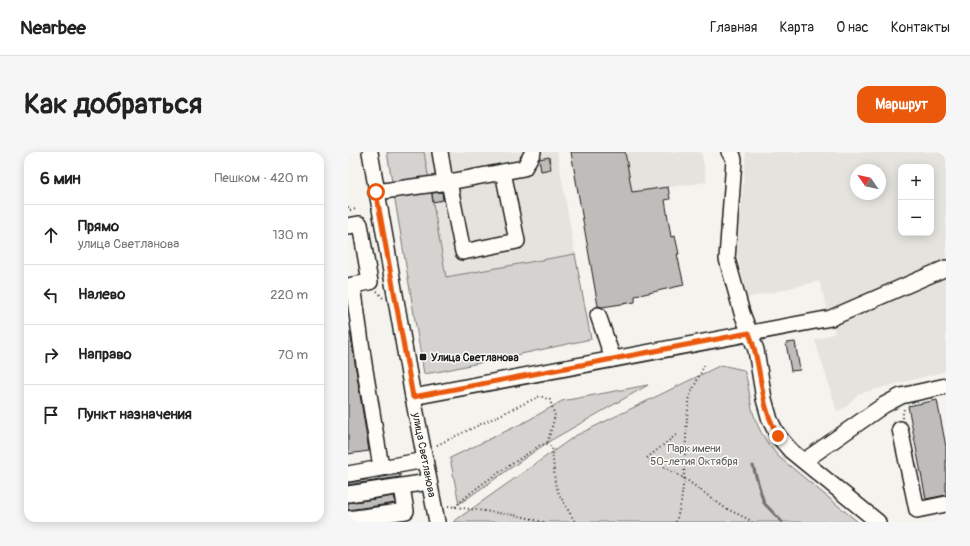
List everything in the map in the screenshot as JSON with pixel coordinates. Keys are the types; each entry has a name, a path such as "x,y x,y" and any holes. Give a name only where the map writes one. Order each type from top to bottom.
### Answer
{"street":[{"name":"улица Светланова","path":"370,152 413,397 437,522"},
{"path":"440,152 463,252 517,241 503,172"},
{"path":"376,192 447,182 524,168 533,152"},
{"path":"729,152 734,160 727,259 749,333 756,350 764,399 770,420 778,436 791,451 878,522"},
{"path":"348,226 360,224 370,282 350,285 381,468"},
{"path":"413,397 831,318 946,268"},
{"path":"598,316 613,359"},
{"path":"804,462 884,405 900,396 946,386"},
{"path":"900,429 917,510 946,504"},
{"path":"348,474 426,460"},
{"path":"348,494 429,482"},
{"path":"348,519 406,511 402,487"}],"path":[{"path":"349,209 357,209"},
{"path":"676,522 681,503 684,478 687,416 690,394 705,364"},
{"path":"437,445 540,396 550,400 555,416 547,444"},
{"path":"900,429 904,406"},
{"path":"676,435 647,458 684,478 725,508 752,522"},
{"path":"456,507 465,497 501,471 540,445 547,444 552,447 556,483 559,494 575,522"},
{"path":"448,506 520,516 544,522"}],"shaded area":[{"path":"424,152 557,152 575,254 446,277"},
{"path":"625,152 701,152 707,182 632,192"},
{"path":"746,152 946,152 946,371 858,394 846,407 837,411 815,340 835,333 819,281 747,298 737,253"}],"green space":[{"path":"387,152 424,152 446,277 575,254 591,339 424,374"},
{"name":"Парк имени 50-летия Октября","path":"721,365 744,370 755,419 765,439 779,457 858,522 453,522 575,436"},
{"path":"648,385 548,442 459,504 450,458 527,421 562,401"}],"building":[{"path":"571,152 625,152 632,192 668,187 670,199 665,200 671,237 675,236 679,254 677,254 684,285 635,296 635,302 602,307 598,306"},
{"path":"549,157 551,169 541,171 539,159"},
{"path":"442,192 443,200 433,202 432,193"},
{"path":"348,332 350,332 369,451 348,454"},
{"path":"795,342 800,370 791,371 786,343"},
{"path":"937,400 946,447 946,495 926,499 908,406"},
{"path":"400,474 400,477 348,485 348,483"},
{"path":"394,496 396,503 348,510 348,503"}],"waterway":[{"path":"753,466 764,503 782,522"}],"place":[{"name":"Улица Светланова","path":"423,357"}],"route":[{"path":"376,192 413,397 749,333 756,350 764,399 770,420 778,436"}]}
